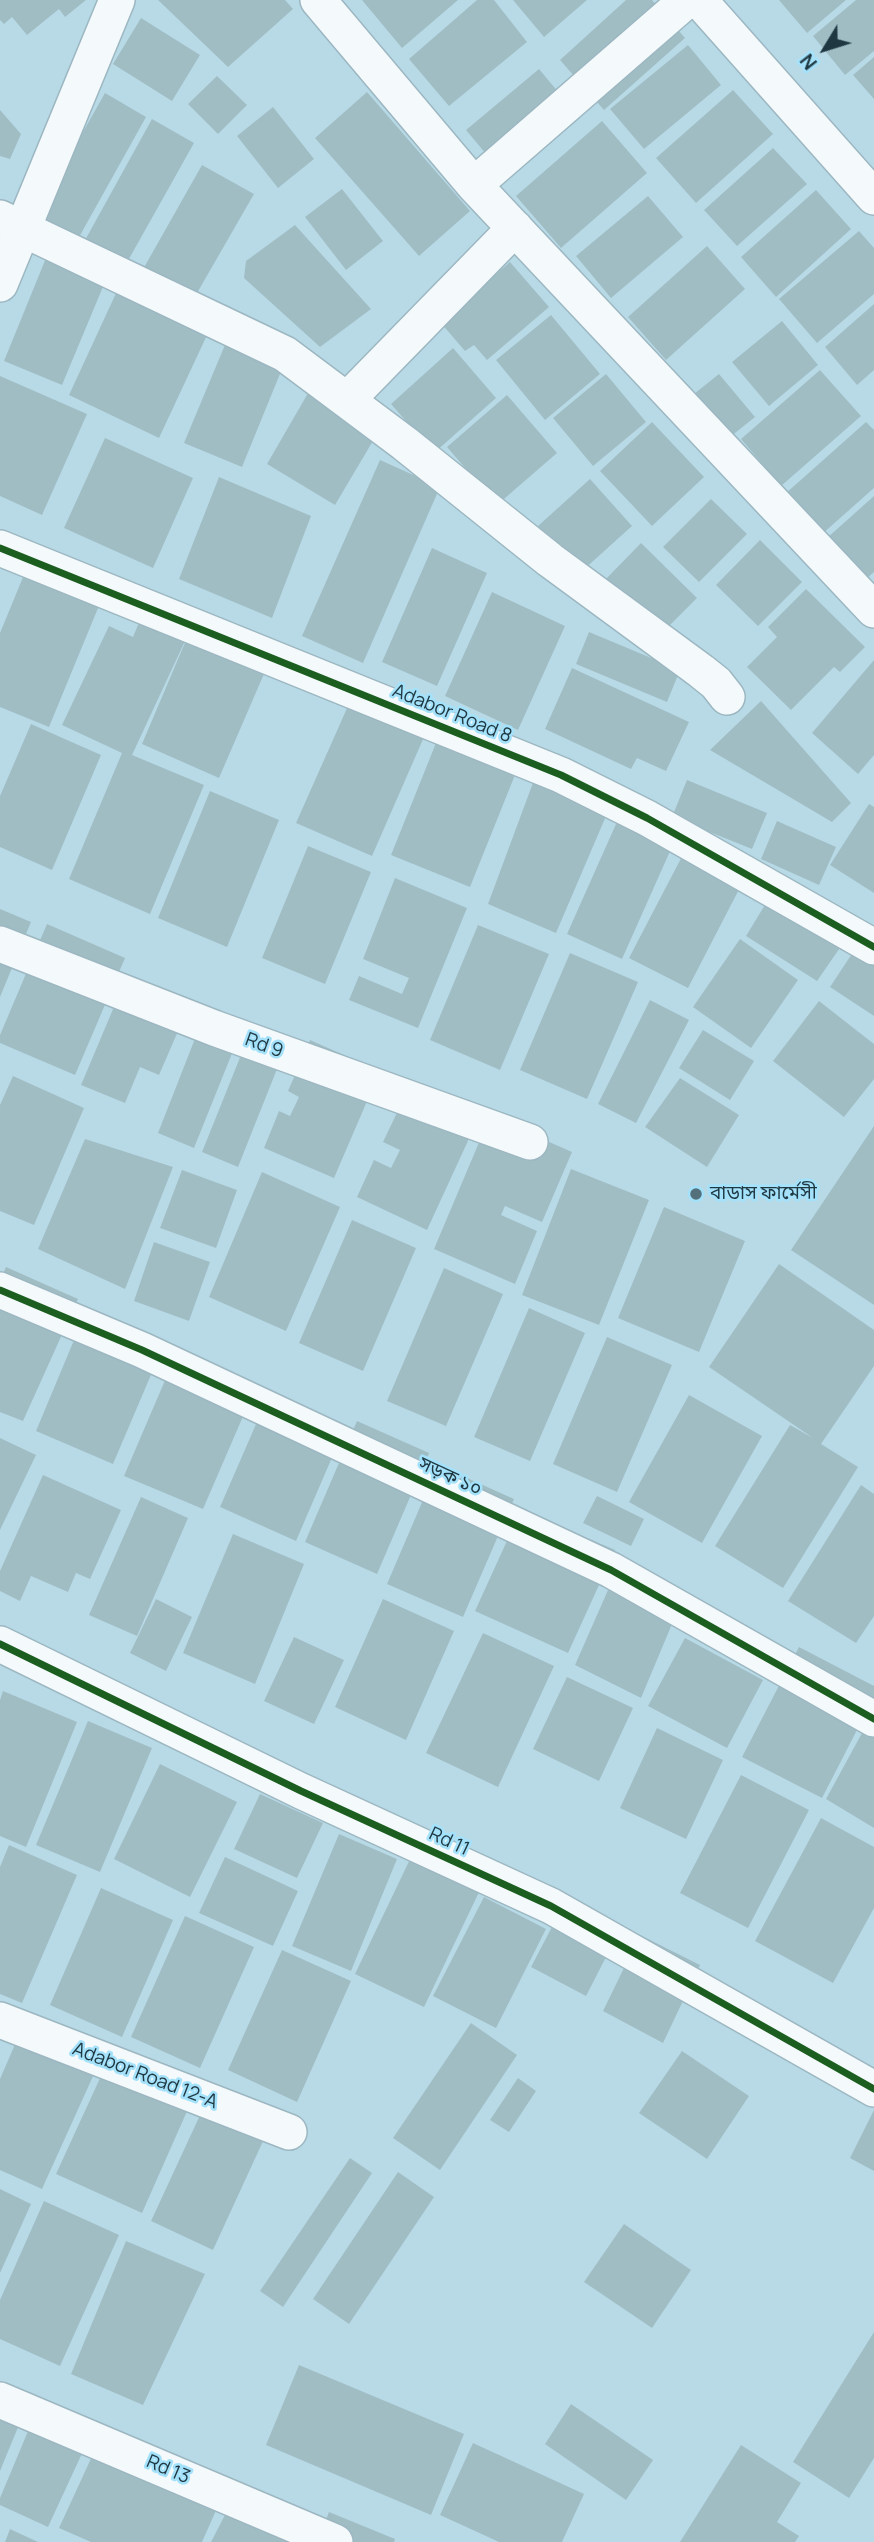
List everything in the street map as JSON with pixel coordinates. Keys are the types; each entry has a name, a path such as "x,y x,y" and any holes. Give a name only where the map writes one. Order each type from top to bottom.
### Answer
{"street":[{"path":"0,284 11,223 117,0"},
{"path":"318,0 474,185 874,610"},
{"path":"474,185 687,0"},
{"path":"699,0 874,197"},
{"path":"11,223 285,354 550,560 701,671 716,683 727,697"},
{"path":"347,400 515,229"},
{"name":"Adabor Road 8","path":"0,548 561,775 647,818 874,947"},
{"name":"Rd 9","path":"0,944 214,1028 530,1142"},
{"name":"সড়ক ১০","path":"0,1290 142,1350 611,1570 874,1719"},
{"name":"Rd 11","path":"0,1644 301,1791 551,1906 874,2089"},
{"name":"Adabor Road 12-A","path":"0,2020 289,2132"},
{"name":"Rd 13","path":"0,2400 335,2542"}],"building":[{"path":"0,0 86,0 65,17 59,9 27,35 12,17 4,24 0,20"},
{"path":"158,0 285,0 293,9 228,67"},
{"path":"362,0 458,0 402,48"},
{"path":"477,0 494,0 527,42 449,106 409,59"},
{"path":"513,0 587,0 544,37"},
{"path":"626,0 652,0 685,38 604,110 560,60"},
{"path":"779,0 846,0 807,33"},
{"path":"856,0 874,0 874,51 845,75 813,36"},
{"path":"141,18 200,55 172,101 113,64"},
{"path":"688,45 721,85 644,149 610,109"},
{"path":"874,57 874,99 853,75"},
{"path":"539,69 580,118 507,179 466,130"},
{"path":"217,76 247,105 218,134 188,104"},
{"path":"733,90 773,134 696,203 656,158"},
{"path":"367,92 470,211 419,256 315,138"},
{"path":"105,93 146,117 78,239 36,215"},
{"path":"273,107 314,159 278,188 237,136"},
{"path":"0,110 21,134 10,159 0,156"},
{"path":"152,119 194,143 125,266 84,242"},
{"path":"602,121 647,173 561,248 516,196"},
{"path":"773,148 807,184 737,246 704,210"},
{"path":"202,165 254,194 193,300 142,271"},
{"path":"342,189 383,241 346,270 305,217"},
{"path":"816,190 851,229 776,297 741,257"},
{"path":"648,196 683,237 611,298 576,256"},
{"path":"295,225 371,309 320,347 244,278 246,261"},
{"path":"859,231 874,248 874,294 817,343 779,299"},
{"path":"707,246 745,289 666,360 628,317"},
{"path":"46,258 105,282 62,385 4,361"},
{"path":"510,262 549,307 487,360 474,345 465,351 440,322"},
{"path":"117,291 208,333 159,438 69,395"},
{"path":"874,304 874,370 857,385 825,347"},
{"path":"551,315 600,374 545,420 496,360"},
{"path":"782,321 818,365 769,406 732,362"},
{"path":"227,340 284,364 242,467 184,443"},
{"path":"453,348 496,398 434,453 391,404"},
{"path":"820,370 861,416 781,486 741,439"},
{"path":"606,374 646,422 593,466 553,418"},
{"path":"719,374 755,417 730,437 694,394"},
{"path":"0,376 87,414 42,515 0,496"},
{"path":"311,388 380,429 335,505 267,464"},
{"path":"507,395 557,453 497,505 447,447"},
{"path":"652,422 704,477 652,526 600,471"},
{"path":"866,422 874,430 874,488 821,535 785,494"},
{"path":"105,438 193,478 153,568 64,528"},
{"path":"380,460 440,487 363,663 302,636"},
{"path":"219,477 311,516 272,618 179,579"},
{"path":"590,479 632,526 581,572 538,526"},
{"path":"874,496 874,572 865,580 827,538"},
{"path":"711,499 747,534 699,582 663,547"},
{"path":"760,540 802,582 758,626 716,585"},
{"path":"641,543 697,598 660,635 605,580"},
{"path":"432,548 487,573 437,686 382,662"},
{"path":"28,565 103,596 49,727 0,707 0,633"},
{"path":"806,589 865,647 840,672 834,667 791,710 747,667 777,637 768,627"},
{"path":"492,592 565,626 518,730 445,696"},
{"path":"195,619 273,653 219,778 142,744"},
{"path":"140,620 185,641 132,755 204,785 150,914 69,879 122,753 62,725 109,626 133,637"},
{"path":"589,632 680,670 667,702 576,664"},
{"path":"874,660 874,755 858,774 812,733"},
{"path":"572,668 689,722 666,771 637,758 631,769 545,729"},
{"path":"356,688 431,721 372,856 296,823"},
{"path":"761,701 851,803 832,822 710,750"},
{"path":"31,724 101,755 52,870 0,847 0,796"},
{"path":"440,733 519,765 470,887 391,855"},
{"path":"534,780 609,809 556,933 488,904"},
{"path":"687,780 767,813 752,849 672,817"},
{"path":"210,791 279,820 227,947 158,918"},
{"path":"869,804 874,807 874,893 830,865"},
{"path":"620,815 675,840 622,959 567,934"},
{"path":"777,821 836,847 819,885 761,859"},
{"path":"689,843 747,874 688,988 629,958"},
{"path":"308,846 371,872 325,984 262,958"},
{"path":"395,878 467,908 418,1028 349,1000 359,976 402,994 409,978 363,959"},
{"path":"771,895 853,929 817,981 746,936"},
{"path":"0,909 31,922 0,997"},
{"path":"47,924 125,958 75,1075 0,1043 0,1035"},
{"path":"478,925 549,954 500,1070 430,1040"},
{"path":"865,934 874,938 874,1016 830,987"},
{"path":"740,939 798,980 751,1048 693,1007"},
{"path":"570,953 638,982 587,1099 520,1070"},
{"path":"119,995 182,1022 159,1075 140,1067 125,1103 81,1085"},
{"path":"650,1000 689,1020 636,1123 598,1104"},
{"path":"819,1001 874,1044 874,1079 844,1117 773,1061"},
{"path":"703,1030 754,1061 730,1100 679,1068"},
{"path":"198,1031 235,1046 194,1148 158,1133"},
{"path":"310,1040 380,1071 334,1178 264,1148 279,1111 290,1116 299,1097 288,1091"},
{"path":"243,1050 279,1064 238,1167 202,1152"},
{"path":"13,1076 84,1108 34,1225 0,1211 0,1105"},
{"path":"680,1078 739,1115 707,1167 645,1127"},
{"path":"404,1098 473,1130 427,1230 357,1197 374,1160 391,1168 400,1150 383,1142"},
{"path":"506,1123 572,1152 542,1222 505,1206 501,1215 537,1231 515,1284 434,1249 483,1133"},
{"path":"874,1126 874,1305 791,1250"},
{"path":"85,1139 173,1167 125,1289 38,1249"},
{"path":"571,1169 649,1200 599,1325 522,1295"},
{"path":"182,1170 237,1190 216,1248 160,1228"},
{"path":"262,1172 340,1207 286,1331 209,1297"},
{"path":"664,1207 745,1241 699,1352 618,1318"},
{"path":"352,1220 416,1248 363,1371 299,1343"},
{"path":"154,1242 210,1262 189,1321 134,1301"},
{"path":"779,1264 874,1330 874,1366 821,1444 858,1467 783,1588 715,1546 790,1425 813,1438 709,1367"},
{"path":"6,1267 78,1299 23,1421 0,1412 0,1281"},
{"path":"444,1268 503,1294 446,1426 387,1401"},
{"path":"529,1308 585,1333 530,1461 474,1437"},
{"path":"87,1309 165,1342 113,1464 36,1431"},
{"path":"607,1337 672,1365 617,1492 553,1464"},
{"path":"178,1350 257,1384 203,1509 124,1476"},
{"path":"270,1392 346,1425 296,1541 220,1507"},
{"path":"689,1395 762,1436 702,1543 629,1502"},
{"path":"357,1421 429,1453 377,1574 305,1542"},
{"path":"0,1438 36,1455 0,1530"},
{"path":"438,1465 514,1499 463,1617 387,1584"},
{"path":"43,1475 121,1510 90,1579 76,1573 68,1592 31,1576 20,1601 0,1591 0,1571"},
{"path":"861,1485 874,1494 874,1616 856,1643 788,1601"},
{"path":"597,1496 644,1519 631,1546 583,1523"},
{"path":"141,1497 188,1518 137,1636 89,1615"},
{"path":"521,1510 615,1550 568,1653 475,1611"},
{"path":"233,1534 304,1564 255,1684 183,1653"},
{"path":"608,1590 672,1624 641,1698 575,1665"},
{"path":"156,1599 192,1617 166,1671 130,1653"},
{"path":"383,1599 454,1631 406,1740 335,1707"},
{"path":"483,1633 554,1666 498,1787 426,1753"},
{"path":"294,1637 344,1660 314,1724 264,1701"},
{"path":"685,1638 763,1680 727,1748 648,1706"},
{"path":"799,1647 874,1686 874,1697 822,1798 742,1757"},
{"path":"567,1677 633,1708 599,1781 533,1749"},
{"path":"3,1691 77,1722 26,1847 0,1836 0,1700"},
{"path":"874,1711 874,1828 826,1799"},
{"path":"88,1721 152,1748 100,1872 36,1845"},
{"path":"657,1728 723,1760 686,1839 620,1808"},
{"path":"160,1764 237,1802 190,1897 114,1859"},
{"path":"741,1775 809,1810 748,1928 680,1893"},
{"path":"260,1794 323,1823 297,1878 234,1849"},
{"path":"821,1818 874,1847 874,1908 833,1983 755,1941"},
{"path":"339,1834 397,1859 351,1971 292,1946"},
{"path":"9,1845 77,1875 22,2003 0,1994 0,1867"},
{"path":"413,1853 482,1886 424,2007 355,1974"},
{"path":"225,1857 298,1891 273,1946 199,1913"},
{"path":"101,1888 173,1920 122,2037 50,2005"},
{"path":"484,1897 546,1929 496,2028 433,1996"},
{"path":"566,1900 621,1928 586,1996 531,1967"},
{"path":"185,1916 254,1947 200,2068 131,2037"},
{"path":"640,1935 700,1965 663,2043 603,2011"},
{"path":"282,1950 351,1981 297,2102 228,2070"},
{"path":"471,2023 517,2055 440,2170 393,2138"},
{"path":"16,2042 94,2074 42,2189 0,2170 0,2079"},
{"path":"682,2051 749,2096 707,2159 639,2113"},
{"path":"101,2076 188,2109 142,2213 56,2174"},
{"path":"518,2078 536,2091 509,2132 490,2120"},
{"path":"874,2110 874,2171 850,2158"},
{"path":"201,2113 264,2139 213,2250 151,2221"},
{"path":"350,2158 372,2173 283,2307 260,2291"},
{"path":"398,2172 434,2197 349,2324 313,2299"},
{"path":"0,2189 31,2204 0,2273"},
{"path":"44,2201 119,2235 60,2366 0,2339 0,2300"},
{"path":"624,2224 691,2270 652,2328 584,2282"},
{"path":"126,2241 205,2274 143,2405 71,2374"},
{"path":"874,2332 874,2458 849,2498 793,2462"},
{"path":"299,2365 464,2434 431,2515 266,2445"},
{"path":"571,2404 653,2460 626,2500 545,2444"},
{"path":"0,2411 21,2420 0,2471"},
{"path":"31,2424 85,2447 48,2527 0,2505 0,2498"},
{"path":"473,2443 584,2494 562,2542 499,2542 440,2515"},
{"path":"741,2445 801,2483 777,2522 799,2536 795,2542 680,2542"},
{"path":"94,2452 218,2506 202,2542 91,2542 59,2528"},
{"path":"227,2511 303,2542 211,2542"},
{"path":"329,2512 395,2539 394,2542 317,2542"},
{"path":"10,2529 38,2542 5,2542"}],"cycle path":[{"path":"0,548 561,775 647,818 874,947"},
{"path":"0,1290 142,1350 611,1570 874,1719"},
{"path":"0,1644 301,1791 551,1906 874,2089"}],"place":[{"name":"বাডাস ফার্মেসী","path":"696,1194"}]}
